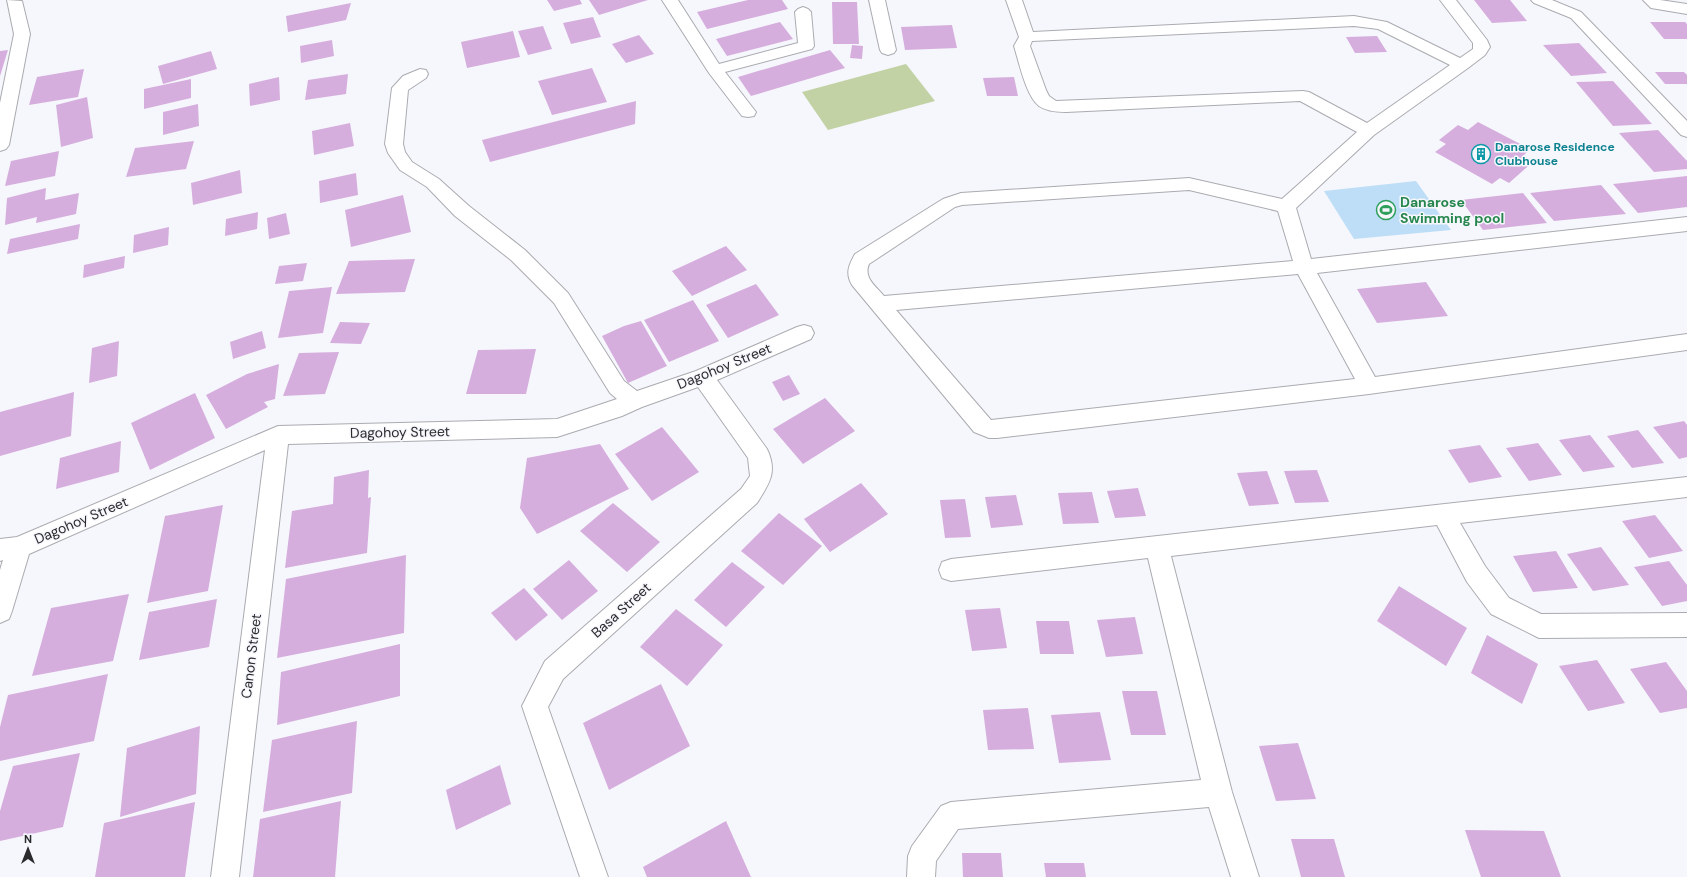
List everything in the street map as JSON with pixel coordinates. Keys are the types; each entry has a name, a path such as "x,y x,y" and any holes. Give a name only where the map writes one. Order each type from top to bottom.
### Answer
{"street":[{"path":"670,0 716,70 748,112"},
{"path":"877,0 888,50"},
{"path":"1014,0 1027,37 1022,46 1040,96 1048,103 1056,106 1074,107 1303,96 1368,131"},
{"path":"1286,206 1368,131 1479,52 1482,47 1478,39 1448,0"},
{"path":"1539,0 1576,15 1687,131"},
{"path":"1651,0 1656,5 1685,10"},
{"path":"0,145 22,34 14,1"},
{"path":"716,70 806,46 803,12"},
{"path":"1027,37 1354,21 1368,22 1388,28 1462,65"},
{"path":"420,74 409,80 400,88 394,144 397,153 406,166 433,182 462,212 518,255 561,298 592,350 617,387 634,401"},
{"path":"1286,206 1189,184 961,199 949,203 862,259 857,266 856,273 859,280 982,426 989,429 1368,386 1687,342"},
{"path":"1286,206 1304,267 1368,386"},
{"path":"879,304 1304,267 1687,224"},
{"name":"Dagohoy Street","path":"9,548 278,435 558,428 614,410 634,401 703,377 804,333"},
{"name":"Basa Street","path":"594,877 535,706 554,670 749,496 761,477 759,456 703,377"},
{"name":"Canon Street","path":"225,877 278,435"},
{"path":"951,570 1687,487"},
{"path":"1443,515 1476,574 1500,606 1539,626 1687,625"},
{"path":"1157,547 1218,792 1245,877"},
{"path":"0,611 9,548"},
{"path":"921,877 922,856 951,816 1218,792"}],"green space":[{"path":"906,64 935,101 828,130 802,92"}],"water":[{"name":"Danarose Swimming pool","path":"1416,181 1451,230 1354,239 1324,191"}],"building":[{"path":"547,0 580,0 582,4 554,11"},
{"path":"589,0 648,0 599,15"},
{"path":"748,0 782,0 788,9 707,29 697,12"},
{"path":"1474,0 1510,0 1527,21 1492,23"},
{"path":"832,2 857,2 859,44 833,44"},
{"path":"351,3 346,20 288,32 286,16"},
{"path":"593,17 601,37 571,44 563,23"},
{"path":"780,22 793,39 727,56 716,39"},
{"path":"1650,22 1685,22 1687,24 1687,39 1664,39"},
{"path":"952,25 957,48 905,50 901,27"},
{"path":"543,26 552,49 528,55 518,31"},
{"path":"513,31 520,57 467,68 461,42"},
{"path":"639,35 654,54 626,63 612,44"},
{"path":"1377,36 1387,52 1355,53 1346,37"},
{"path":"332,40 334,56 301,63 300,46"},
{"path":"1579,43 1607,73 1571,76 1543,45"},
{"path":"852,45 863,46 862,59 850,58"},
{"path":"8,50 0,76 0,51"},
{"path":"830,50 845,68 751,96 738,77"},
{"path":"211,51 217,69 163,84 158,66"},
{"path":"592,68 607,102 552,115 538,81"},
{"path":"84,69 78,97 29,105 37,77"},
{"path":"1655,72 1684,72 1687,75 1687,84 1665,84"},
{"path":"348,74 346,94 305,100 308,80"},
{"path":"279,77 280,100 250,106 249,84"},
{"path":"1014,77 1018,96 987,96 983,78"},
{"path":"191,79 191,98 144,109 144,89"},
{"path":"1613,81 1652,124 1613,126 1576,82"},
{"path":"87,97 93,138 61,147 56,105"},
{"path":"636,101 635,124 490,162 482,140"},
{"path":"198,104 199,126 163,135 163,112"},
{"name":"Danarose Residence Clubhouse","path":"1478,122 1530,149 1523,156 1534,161 1509,183 1500,178 1492,184 1435,152 1446,144 1439,140 1458,125 1468,130"},
{"path":"350,123 354,146 314,155 312,131"},
{"path":"1658,130 1687,161 1687,169 1654,172 1619,133"},
{"path":"194,141 186,169 126,177 135,148"},
{"path":"59,151 55,176 5,186 11,161"},
{"path":"240,170 242,193 193,205 191,183"},
{"path":"356,173 358,195 320,203 319,181"},
{"path":"1687,176 1687,207 1638,213 1613,184"},
{"path":"1601,185 1626,214 1554,221 1530,193"},
{"path":"46,188 45,200 79,193 76,214 36,223 37,217 5,225 7,198"},
{"path":"1523,193 1547,223 1483,230 1461,200"},
{"path":"403,195 411,232 351,247 345,210"},
{"path":"258,212 257,229 225,236 226,219"},
{"path":"286,213 290,234 269,239 267,218"},
{"path":"80,224 78,239 7,254 10,239"},
{"path":"169,227 168,245 133,253 134,235"},
{"path":"726,246 747,270 692,296 672,271"},
{"path":"125,256 124,268 83,278 84,265"},
{"path":"415,259 405,292 336,294 349,261"},
{"path":"307,263 303,281 275,284 279,266"},
{"path":"1426,282 1448,316 1377,323 1357,289"},
{"path":"756,284 779,315 728,338 706,305"},
{"path":"332,287 323,333 278,338 289,291"},
{"path":"693,300 719,341 669,362 644,320"},
{"path":"641,321 667,366 628,383 602,336 624,326"},
{"path":"340,322 370,323 361,344 330,343"},
{"path":"262,331 266,348 233,359 230,342"},
{"path":"119,341 117,376 89,383 92,348"},
{"path":"536,349 526,394 466,394 478,350"},
{"path":"339,352 325,394 283,396 299,353"},
{"path":"279,364 275,399 264,402 268,407 226,429 206,395 247,374"},
{"path":"789,375 800,394 783,401 772,382"},
{"path":"74,392 71,436 0,456 0,412"},
{"path":"195,393 215,438 150,470 131,423"},
{"path":"825,398 855,431 803,464 773,429"},
{"path":"1684,421 1687,425 1687,457 1679,459 1653,427"},
{"path":"662,427 699,472 652,501 615,454"},
{"path":"1638,430 1664,463 1632,468 1607,436"},
{"path":"1590,435 1615,467 1583,472 1559,440"},
{"path":"121,441 119,472 56,489 60,458"},
{"path":"1538,443 1562,475 1529,481 1506,448"},
{"path":"600,444 629,489 537,534 520,508 527,458"},
{"path":"1480,445 1502,477 1469,483 1448,450"},
{"path":"369,470 368,498 371,497 367,553 285,568 292,511 333,504 334,477"},
{"path":"1317,470 1329,502 1295,503 1284,471"},
{"path":"1267,471 1279,504 1249,506 1237,473"},
{"path":"861,483 888,514 830,552 804,519"},
{"path":"1138,488 1146,516 1115,518 1107,491"},
{"path":"1092,492 1099,523 1063,524 1058,493"},
{"path":"1016,495 1023,525 991,528 985,497"},
{"path":"965,499 971,537 945,538 940,500"},
{"path":"613,503 660,542 627,572 580,531"},
{"path":"223,505 208,591 147,603 165,516"},
{"path":"779,513 822,546 783,585 741,551"},
{"path":"1655,515 1683,551 1649,558 1622,521"},
{"path":"1601,547 1629,585 1593,591 1567,554"},
{"path":"1556,551 1578,588 1533,592 1513,556"},
{"path":"406,555 404,633 277,658 286,579"},
{"path":"569,560 598,591 562,620 533,589"},
{"path":"1669,561 1687,585 1687,601 1662,606 1634,567"},
{"path":"732,562 765,587 726,627 694,600"},
{"path":"1399,586 1467,628 1446,666 1377,621"},
{"path":"524,588 548,615 516,641 491,613"},
{"path":"129,594 113,661 32,676 51,608"},
{"path":"217,599 209,647 139,660 149,612"},
{"path":"1000,608 1007,648 972,651 965,610"},
{"path":"676,609 723,645 687,686 640,647"},
{"path":"1135,617 1143,654 1106,657 1097,620"},
{"path":"1036,621 1069,621 1074,654 1040,654"},
{"path":"1487,635 1538,664 1522,704 1471,673"},
{"path":"400,644 400,696 277,725 281,672"},
{"path":"1597,660 1625,703 1588,711 1559,666"},
{"path":"1666,662 1687,691 1687,708 1660,713 1630,669"},
{"path":"108,674 94,741 0,761 0,727 8,695"},
{"path":"661,684 690,746 609,790 583,723"},
{"path":"1122,691 1157,691 1166,735 1131,735"},
{"path":"1028,708 1034,749 988,750 983,710"},
{"path":"1100,712 1111,760 1059,763 1051,715"},
{"path":"357,721 352,793 263,812 272,740"},
{"path":"200,726 196,794 120,817 127,748"},
{"path":"1298,743 1316,799 1276,801 1259,746"},
{"path":"80,753 63,827 0,841 0,811 13,766"},
{"path":"500,765 511,804 456,830 446,790"},
{"path":"341,801 335,877 253,877 260,819"},
{"path":"195,802 185,877 95,877 104,823"},
{"path":"726,821 751,877 647,877 643,867"},
{"path":"1465,830 1544,831 1561,877 1481,877"},
{"path":"1291,839 1334,839 1345,877 1301,877"},
{"path":"962,853 1001,853 1003,877 963,877"},
{"path":"1044,863 1084,863 1086,877 1046,877"}],"place":[{"name":"Danarose Residence Clubhouse","path":"1481,154"},
{"name":"Danarose Swimming pool","path":"1386,210"}]}
